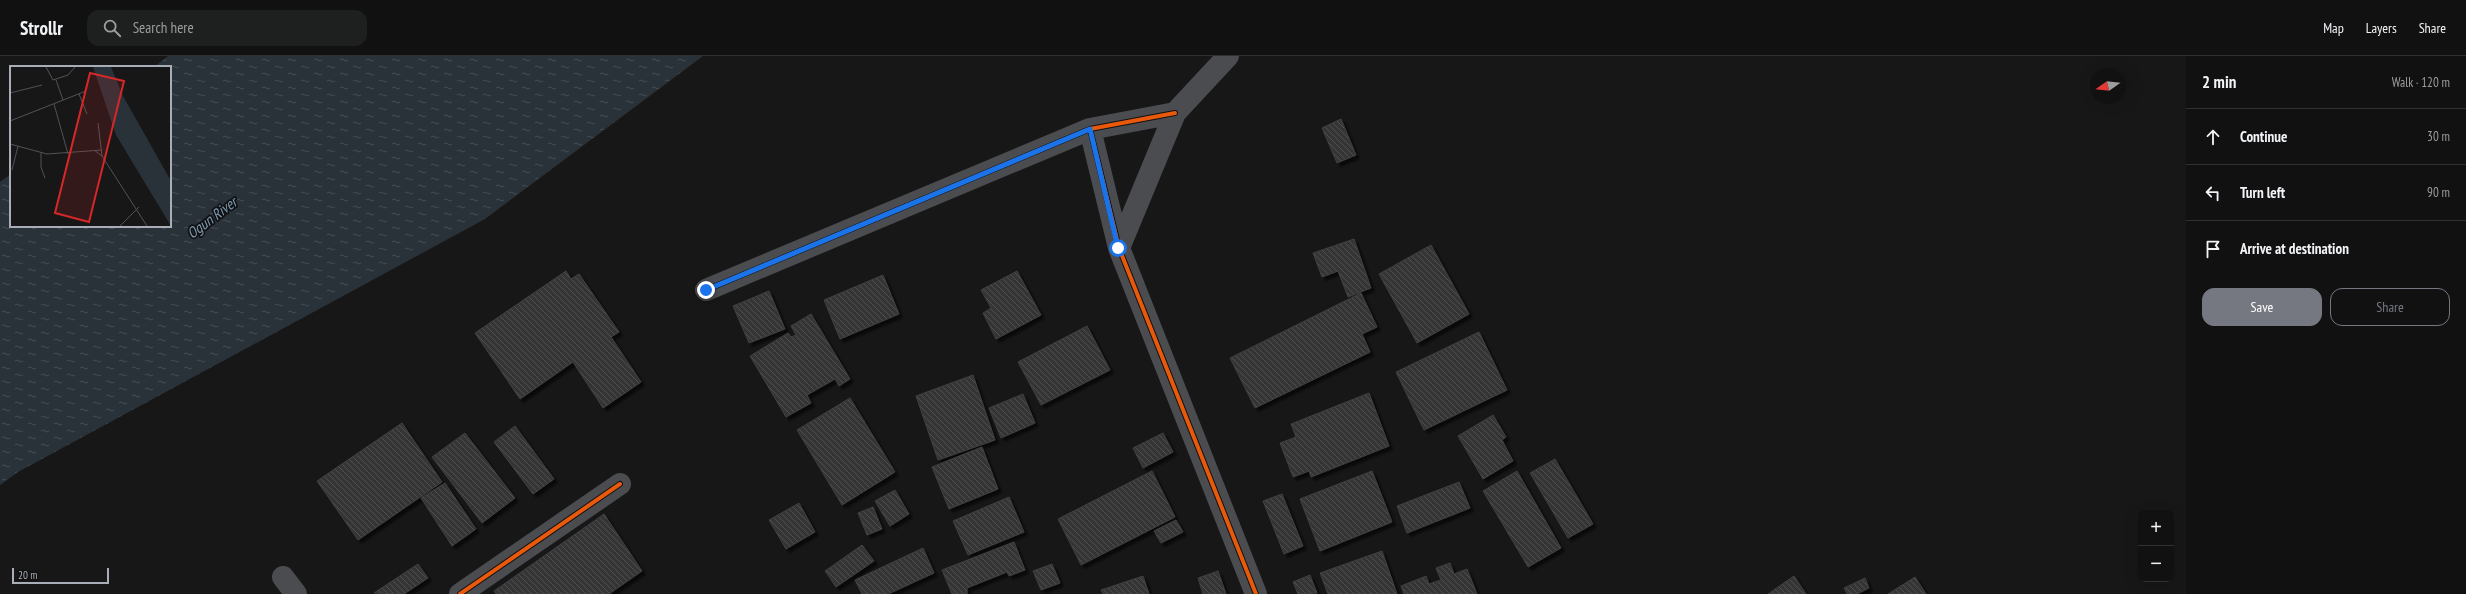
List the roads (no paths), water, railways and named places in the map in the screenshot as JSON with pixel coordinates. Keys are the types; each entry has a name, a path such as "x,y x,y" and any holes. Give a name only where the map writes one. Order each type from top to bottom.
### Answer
{"street":[{"path":"1118,248 1175,113 1228,56"},
{"path":"706,290 1090,129 1175,113"},
{"path":"1090,129 1118,248 1256,594"},
{"path":"460,594 620,484"},
{"path":"282,577 296,594"}],"water":[{"name":"Ogun River","path":"168,56 703,56 485,219 18,472 0,485 0,182 10,175 10,227 171,227 171,66 155,66"}]}
